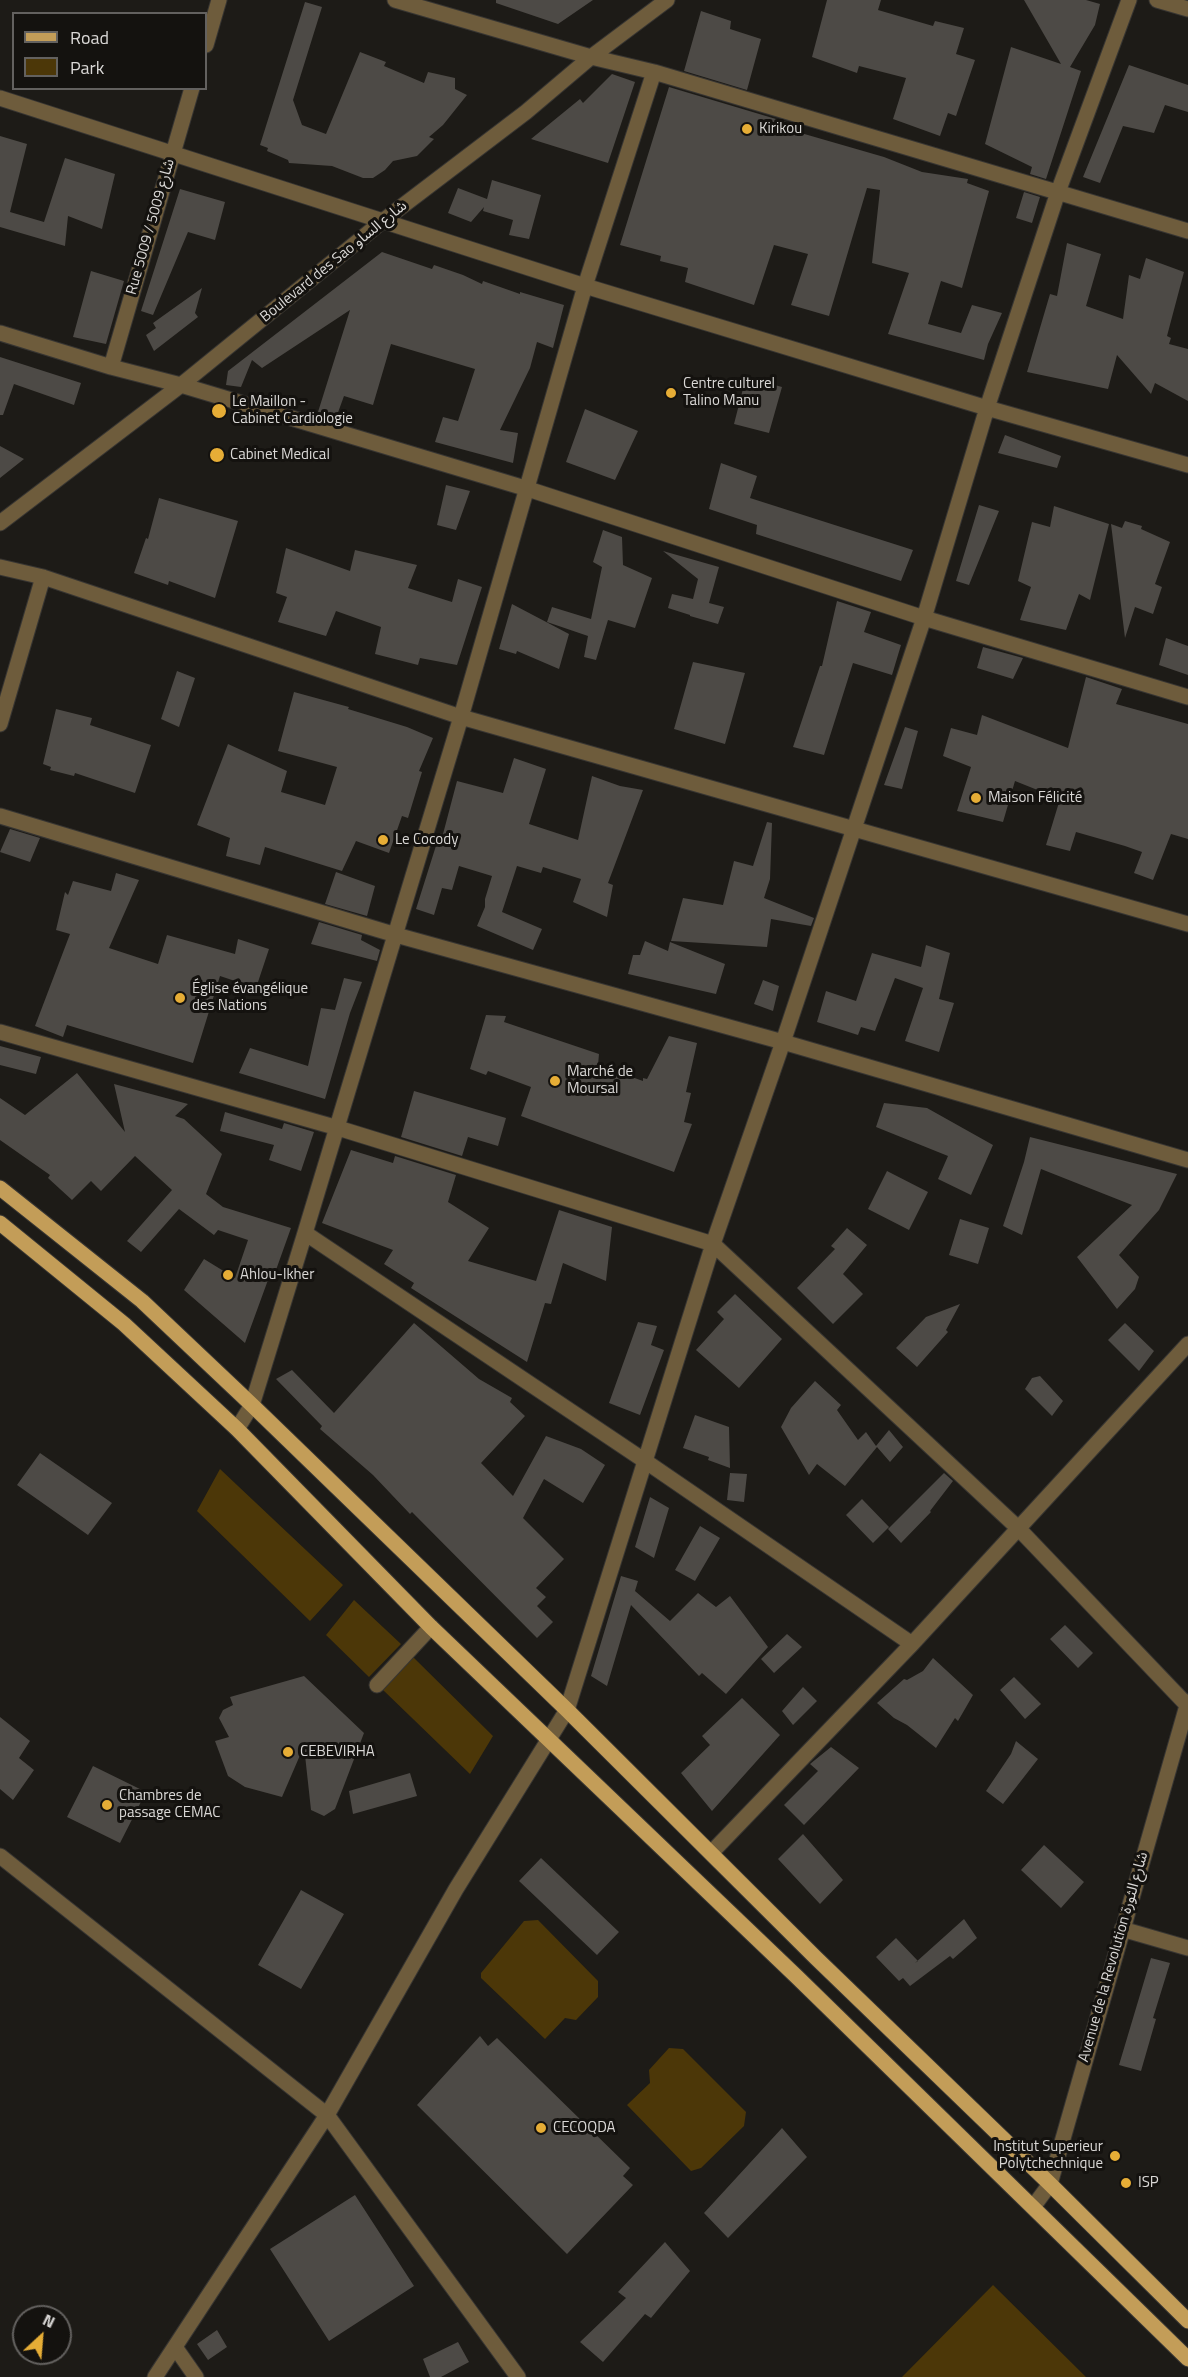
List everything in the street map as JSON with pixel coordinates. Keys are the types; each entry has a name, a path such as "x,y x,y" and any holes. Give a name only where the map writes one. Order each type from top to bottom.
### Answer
{"main road":[{"path":"0,1188 142,1301 252,1405 567,1710 816,1958 1188,2320"},
{"path":"0,1223 124,1324 237,1429 431,1627 797,1977 1188,2359"}],"street":[{"path":"207,42 219,0"},
{"path":"395,0 591,57 654,72 1188,231"},
{"name":"Boulevard des Sao شارع الساو","path":"0,523 181,385 384,220 526,112 591,57 667,0"},
{"path":"155,2377 327,2115 456,1888 567,1710 712,1244 783,1042 924,618 987,408 1058,192 1129,0"},
{"path":"1157,0 1188,9"},
{"path":"237,1429 252,1405 338,1128 528,489 585,286 654,72"},
{"name":"Rue 5009 / شارع 5009","path":"111,367 191,90"},
{"path":"0,98 585,286 987,408 1188,465"},
{"path":"0,333 528,489 924,618 1188,697"},
{"path":"0,567 43,577 461,717 1188,924"},
{"path":"0,724 43,577"},
{"path":"0,816 396,935 783,1042 1188,1160"},
{"path":"0,1032 338,1128 712,1244 1018,1528 1187,1703"},
{"path":"305,1233 645,1461 912,1644"},
{"path":"712,1852 912,1644 1188,1344"},
{"path":"377,1685 431,1627"},
{"name":"Avenue de la Revolution شارع الثورة","path":"1033,2207 1050,2184 1187,1703"},
{"path":"0,1856 327,2115 518,2377"},
{"path":"1122,1929 1188,1948"},
{"path":"175,2347 196,2377"}],"green space":[{"path":"220,1469 343,1585 310,1621 197,1511"},
{"path":"354,1600 401,1644 369,1677 326,1635"},
{"path":"412,1656 493,1736 470,1774 382,1689"},
{"path":"538,1920 598,1981 598,1997 576,2020 565,2018 545,2039 481,1978 481,1973 524,1921"},
{"path":"669,2048 683,2049 746,2112 744,2126 701,2168 691,2171 627,2105 650,2083 649,2070"},
{"path":"993,2285 1086,2377 902,2377"}],"building":[{"path":"496,0 593,0 558,24 496,3"},
{"path":"827,0 881,0 878,10 933,26 935,21 964,28 956,54 975,60 956,116 948,113 940,136 893,119 906,78 859,66 857,73 812,57"},
{"path":"1024,0 1086,0 1100,4 1095,25 1070,67 1081,71 1046,179 1030,174 1032,167 985,144 1011,47 1061,64"},
{"path":"305,2 322,7 293,100 302,125 326,134 360,52 386,62 384,66 424,83 428,72 455,78 455,89 467,95 443,125 429,137 434,139 417,156 393,161 373,178 363,178 332,166 289,163 288,160 267,151 268,148 260,145"},
{"path":"701,11 731,21 730,29 761,39 747,90 684,71"},
{"path":"1129,65 1188,85 1188,112 1165,105 1154,133 1123,126 1100,183 1083,177"},
{"path":"612,74 635,82 608,163 531,139 580,99 583,103"},
{"path":"669,87 796,125 794,131 884,157 922,172 968,179 967,183 989,191 962,288 941,281 928,324 961,333 972,305 1002,313 988,344 984,360 888,334 909,273 872,263 880,190 867,188 829,316 791,305 808,254 774,245 754,305 685,282 688,268 660,261 661,256 620,245"},
{"path":"0,136 27,144 10,212 44,222 65,158 115,174 102,229 68,216 65,246 0,227"},
{"path":"492,180 541,195 529,239 509,235 513,220 483,211 484,207 471,222 448,213 458,188 487,199"},
{"path":"180,189 225,202 215,240 188,232 153,315 141,311"},
{"path":"1024,192 1040,197 1032,223 1016,218"},
{"path":"1067,243 1101,254 1086,306 1123,319 1129,275 1140,279 1146,258 1184,272 1167,336 1171,338 1169,344 1188,349 1188,401 1155,383 1151,394 1117,355 1108,389 1027,372 1050,294 1057,296"},
{"path":"382,252 432,269 434,265 482,284 483,281 520,294 520,292 564,305 553,348 537,342 530,368 500,430 518,433 513,463 435,442 443,417 458,421 475,369 391,344 373,405 344,396 336,418 318,412 350,310 262,368 252,360 241,387 226,385 228,371"},
{"path":"91,271 124,281 106,344 73,337"},
{"path":"202,288 195,313 198,317 154,351 146,335 156,328 153,323"},
{"path":"0,357 81,383 74,405 14,384 3,415 0,415"},
{"path":"746,377 782,387 769,433 734,424"},
{"path":"585,409 638,431 615,480 566,462"},
{"path":"1005,435 1061,456 1057,468 998,453"},
{"path":"0,446 24,459 0,478"},
{"path":"721,463 757,476 750,498 913,550 901,581 756,534 757,525 709,509"},
{"path":"446,485 470,491 456,530 437,525"},
{"path":"159,498 238,521 215,598 169,581 168,585 134,573 146,538 148,539"},
{"path":"979,505 999,511 969,585 956,581"},
{"path":"1054,506 1109,524 1090,600 1079,594 1066,630 1020,620 1031,587 1018,581 1032,522 1050,527"},
{"path":"1125,521 1142,526 1141,529 1170,542 1155,584 1162,587 1153,614 1135,607 1125,638 1111,524 1122,528"},
{"path":"603,530 622,537 623,565 652,578 635,628 608,620 596,660 584,657 588,636 547,622 552,607 591,619 602,567 593,562"},
{"path":"286,548 350,571 355,550 417,565 408,588 452,602 458,579 482,587 457,665 420,658 418,665 375,654 381,627 336,611 326,636 278,622 287,597 276,593"},
{"path":"663,551 719,567 709,603 724,607 718,624 668,608 672,594 693,599 698,579"},
{"path":"837,601 871,612 864,632 901,645 892,675 853,663 824,755 793,747 820,666 822,666"},
{"path":"512,604 569,634 559,669 517,651 516,654 499,649"},
{"path":"1166,638 1188,646 1188,675 1159,665"},
{"path":"983,647 1023,658 1013,679 977,668"},
{"path":"693,662 745,673 725,744 674,729"},
{"path":"177,671 195,678 179,727 161,719"},
{"path":"1086,677 1122,689 1116,704 1188,724 1188,839 1171,834 1153,880 1134,873 1142,852 1125,846 1076,832 1070,851 1046,845 1060,799 1015,781 1003,822 957,811 971,767 943,756 951,728 977,735 982,715 1068,748"},
{"path":"294,692 349,707 348,709 407,727 433,738 419,771 422,772 408,818 402,816 389,853 356,841 342,871 265,847 260,865 226,856 230,838 197,825 228,744 287,771 281,792 325,805 337,767 278,751"},
{"path":"56,709 92,718 90,725 151,745 135,793 75,773 74,776 50,770 51,767 43,764"},
{"path":"905,727 918,731 902,789 884,785"},
{"path":"514,758 546,769 529,824 578,840 592,776 620,786 643,790 608,883 613,885 607,917 573,902 581,879 543,867 541,873 517,866 502,912 542,929 533,950 477,926 485,907 492,876 459,866 452,890 442,888 434,915 416,909 440,833 443,834 457,781 503,793"},
{"path":"767,822 772,823 770,879 764,898 814,918 811,926 771,919 767,947 671,941 683,898 723,905 734,861 753,866"},
{"path":"10,829 40,838 30,862 0,852"},
{"path":"336,872 375,886 367,916 325,904"},
{"path":"116,873 139,880 109,948 158,964 167,935 235,954 238,939 269,949 256,988 220,976 193,1063 67,1025 63,1037 35,1026 70,934 56,930 65,892 68,895 73,881 111,891"},
{"path":"319,922 362,935 361,940 380,950 377,961 311,944"},
{"path":"645,941 668,951 670,942 725,964 716,994 628,974 633,955 640,955"},
{"path":"926,945 950,953 939,999 954,1003 939,1052 905,1041 923,988 895,978 875,1031 861,1027 858,1035 817,1022 826,991 856,1001 872,953 921,967"},
{"path":"344,978 362,982 350,1013 325,1099 239,1073 250,1048 308,1066 321,1008 335,1010"},
{"path":"763,980 779,986 773,1011 754,1004"},
{"path":"486,1015 506,1016 504,1022 599,1054 598,1065 643,1081 643,1078 647,1079 669,1036 697,1043 686,1092 691,1093 684,1122 692,1124 674,1172 521,1116 531,1087 488,1071 486,1075 470,1069"},
{"path":"0,1046 41,1057 36,1074 0,1065"},
{"path":"77,1073 125,1132 114,1084 188,1104 175,1116 184,1119 222,1154 206,1194 223,1207 291,1228 276,1270 272,1269 245,1343 184,1290 204,1259 235,1278 248,1240 218,1230 214,1235 179,1209 141,1252 127,1241 172,1190 135,1156 101,1191 91,1181 72,1200 48,1178 50,1175 0,1140 0,1098 25,1115"},
{"path":"414,1091 506,1118 498,1146 468,1137 462,1156 401,1137"},
{"path":"884,1103 927,1108 993,1145 971,1195 938,1179 948,1156 876,1127"},
{"path":"225,1112 282,1129 284,1123 314,1132 301,1171 269,1160 274,1145 220,1131"},
{"path":"1030,1137 1177,1174 1159,1210 1119,1255 1139,1277 1135,1289 1117,1309 1077,1257 1132,1205 1041,1169 1022,1235 1003,1226"},
{"path":"351,1150 393,1163 395,1156 456,1175 448,1202 489,1228 468,1261 536,1281 559,1210 612,1227 606,1281 563,1263 551,1304 545,1303 527,1362 411,1288 414,1283 384,1264 393,1250 322,1223"},
{"path":"887,1171 928,1192 909,1230 868,1209"},
{"path":"960,1219 989,1228 978,1264 949,1255"},
{"path":"847,1228 867,1245 843,1274 863,1294 833,1324 797,1288 835,1249 831,1246"},
{"path":"735,1294 782,1339 739,1388 696,1350 724,1319 717,1312"},
{"path":"960,1304 946,1330 948,1332 917,1367 896,1348 926,1317"},
{"path":"638,1322 657,1326 651,1345 664,1350 640,1415 609,1403"},
{"path":"414,1323 479,1379 512,1398 510,1402 525,1416 481,1463 513,1496 546,1436 581,1449 605,1465 583,1503 544,1479 523,1518 564,1559 536,1588 546,1597 537,1606 553,1622 537,1638 412,1512 410,1514 373,1475 320,1429 322,1426 276,1379 292,1370 334,1413"},
{"path":"1125,1323 1154,1351 1139,1371 1108,1340"},
{"path":"1040,1376 1063,1401 1052,1416 1025,1389 1032,1378"},
{"path":"815,1381 841,1405 837,1410 858,1440 866,1432 876,1446 889,1430 903,1447 890,1462 877,1447 845,1486 817,1464 809,1475 781,1427 791,1408"},
{"path":"695,1415 729,1427 730,1468 708,1460 709,1457 683,1448"},
{"path":"40,1453 112,1503 88,1535 17,1485"},
{"path":"730,1473 747,1474 744,1502 727,1500"},
{"path":"944,1473 953,1481 931,1512 901,1543 888,1529"},
{"path":"650,1497 669,1508 654,1558 635,1547"},
{"path":"862,1499 889,1527 873,1543 846,1515"},
{"path":"700,1526 720,1538 695,1581 675,1570"},
{"path":"621,1576 638,1581 635,1591 670,1621 698,1593 716,1607 730,1596 768,1647 726,1694 702,1673 699,1676 631,1605 607,1686 591,1676"},
{"path":"1065,1625 1093,1653 1078,1668 1050,1639"},
{"path":"787,1634 802,1647 774,1673 761,1659"},
{"path":"933,1658 973,1695 958,1721 955,1718 936,1748 877,1703 904,1679 907,1680 923,1671"},
{"name":"CEBEVIRHA","path":"304,1676 364,1733 335,1809 324,1816 311,1810 304,1746 282,1797 245,1787 228,1776 215,1741 229,1737 219,1718 223,1710 233,1705 230,1697"},
{"path":"1014,1677 1041,1704 1025,1719 1000,1690"},
{"path":"803,1687 817,1701 793,1725 782,1711"},
{"path":"742,1698 780,1735 712,1811 681,1773 710,1745 702,1736"},
{"path":"0,1717 30,1741 19,1758 34,1770 13,1800 0,1789"},
{"path":"1016,1741 1038,1759 1003,1804 986,1791 1011,1754"},
{"path":"831,1747 859,1768 804,1825 784,1805 818,1771 810,1764"},
{"name":"Chambres de passage CEMAC","path":"93,1766 146,1792 120,1843 67,1817"},
{"path":"410,1773 417,1796 353,1814 349,1791"},
{"path":"803,1834 843,1880 820,1904 778,1859"},
{"path":"1044,1845 1084,1882 1061,1908 1021,1870"},
{"path":"541,1858 619,1932 597,1955 519,1881"},
{"path":"301,1890 344,1914 301,1989 258,1965"},
{"path":"964,1919 977,1938 953,1959 950,1956 910,1986 903,1978 899,1981 876,1957 896,1938 918,1961"},
{"path":"1151,1958 1170,1963 1153,2018 1156,2019 1141,2071 1119,2065"},
{"path":"480,2036 488,2046 497,2038 630,2168 623,2176 633,2185 567,2254 417,2105"},
{"path":"782,2128 807,2157 728,2238 704,2213"},
{"path":"355,2195 414,2286 329,2341 270,2249"},
{"path":"665,2242 690,2271 651,2318 645,2314 603,2362 580,2342 626,2298 618,2292"},
{"path":"217,2330 227,2347 208,2360 197,2344"},
{"path":"458,2342 469,2362 441,2377 430,2377 423,2359"}],"place":[{"name":"Kirikou","path":"747,129"},
{"name":"Centre culturel Talino Manu","path":"671,393"},
{"name":"Le Maillon - Cabinet Cardiologie","path":"219,411"},
{"name":"Cabinet Medical","path":"217,455"},
{"name":"Maison Félicité","path":"976,798"},
{"name":"Le Cocody","path":"383,840"},
{"name":"Église évangélique des Nations","path":"180,998"},
{"name":"Marché de Moursal","path":"555,1081"},
{"name":"Ahlou-lkher","path":"228,1275"},
{"name":"CEBEVIRHA","path":"288,1752"},
{"name":"Chambres de passage CEMAC","path":"107,1805"},
{"name":"CECOQDA","path":"541,2128"},
{"name":"Institut Superieur Polytchechnique","path":"1115,2156"},
{"name":"ISP","path":"1126,2183"}]}
